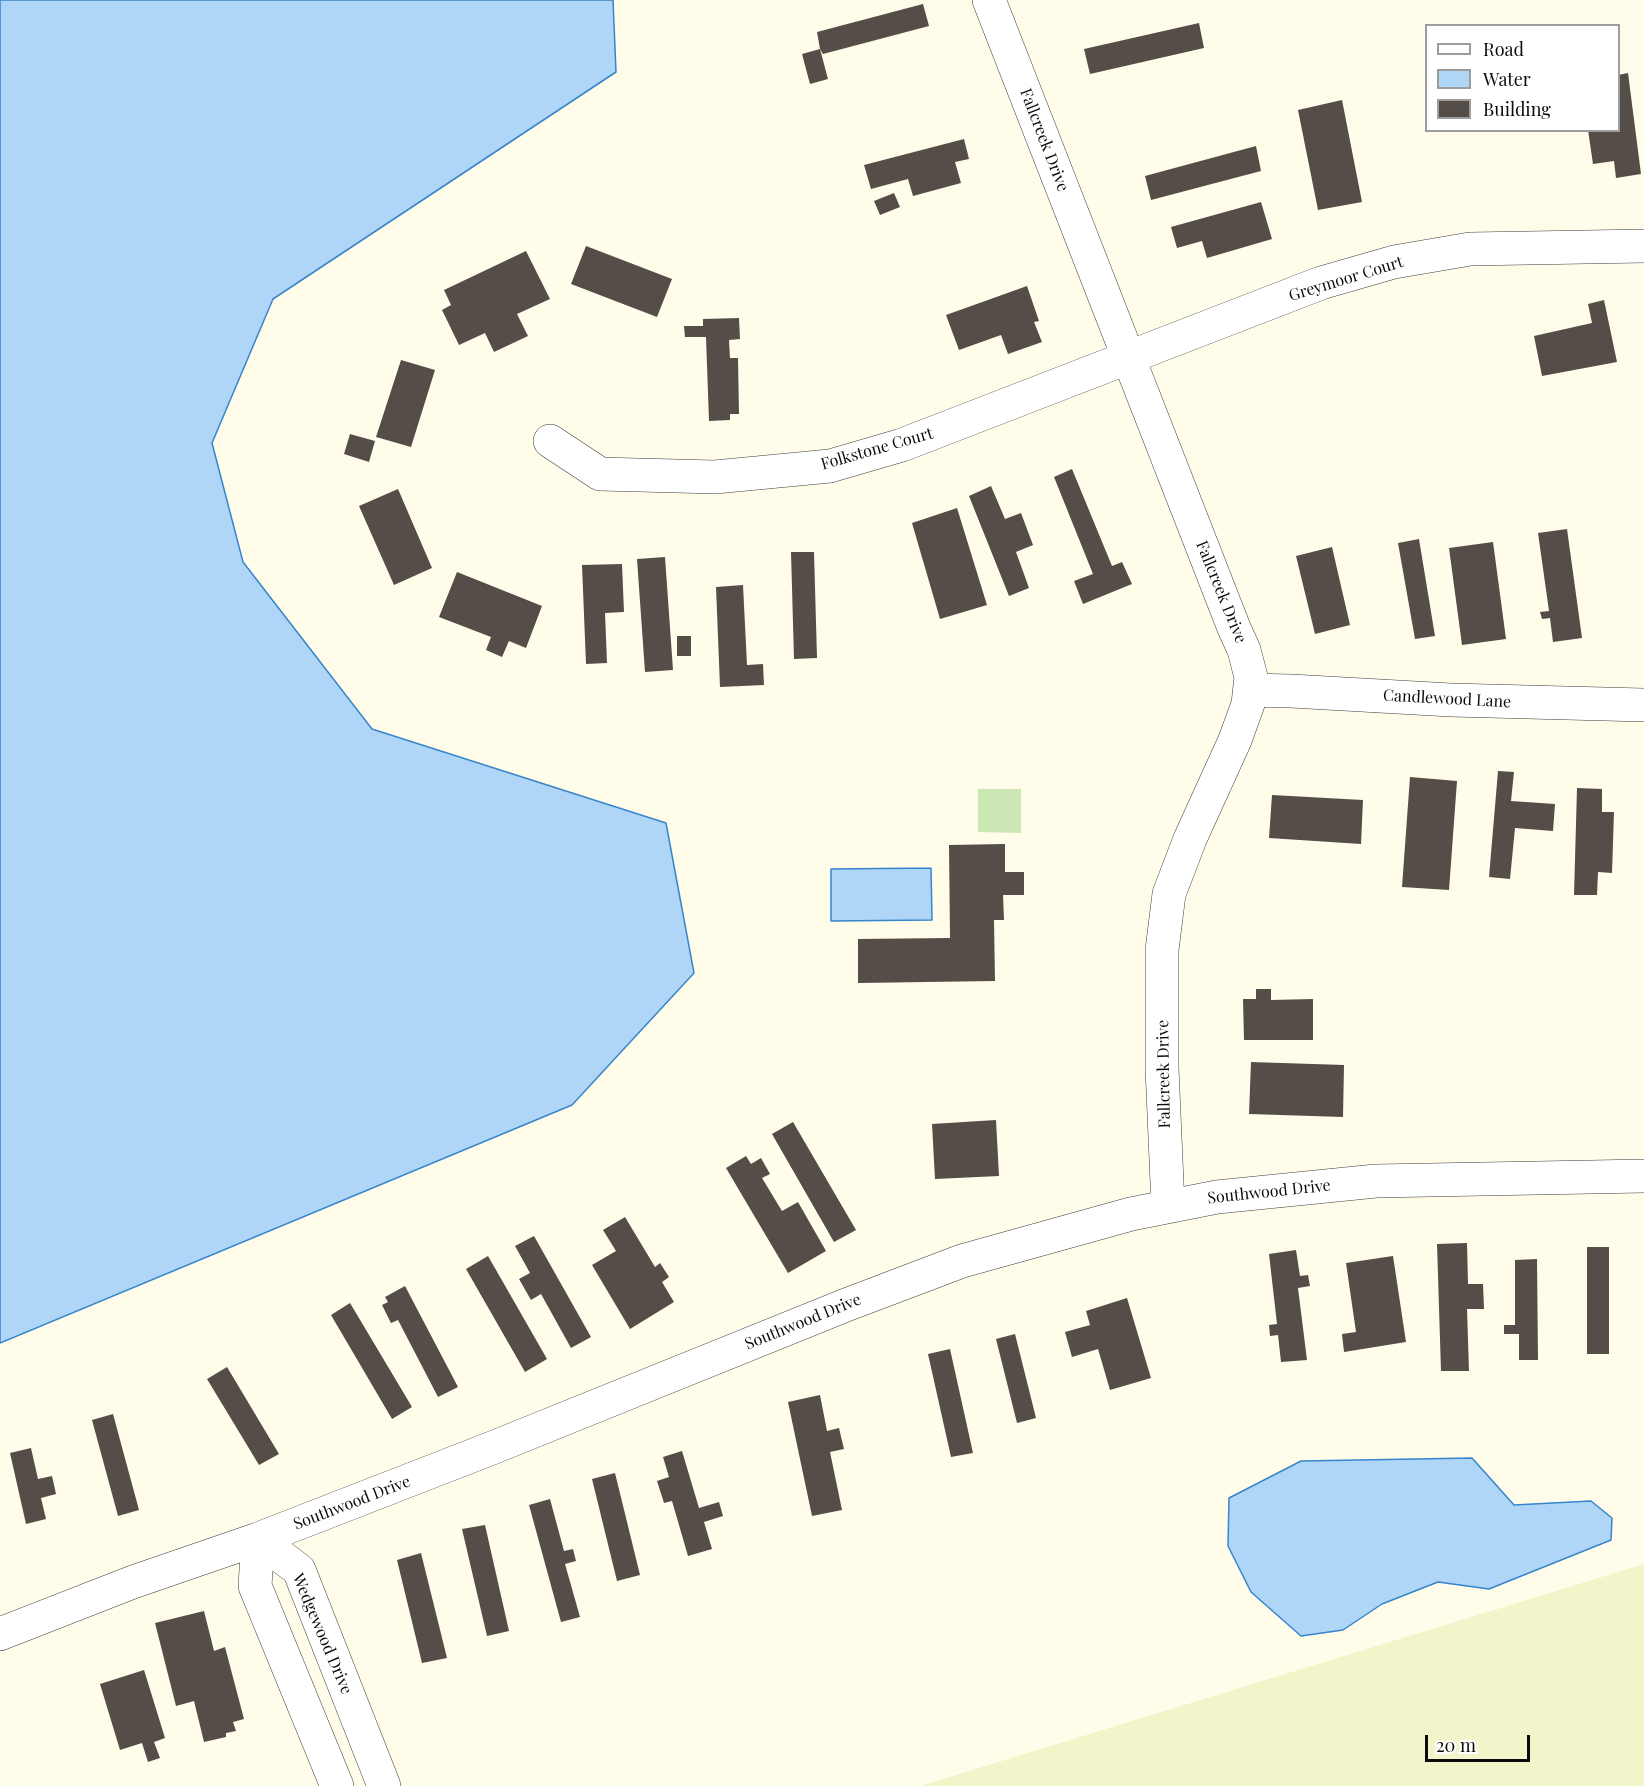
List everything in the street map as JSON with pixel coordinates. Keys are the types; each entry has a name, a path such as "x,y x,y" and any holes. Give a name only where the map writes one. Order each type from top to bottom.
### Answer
{"street":[{"name":"Fallcreek Drive","path":"989,0 1244,650 1251,677 1248,704 1235,740 1190,839 1169,894 1162,950 1162,1068 1168,1206"},
{"name":"Greymoor Court","path":"1129,357 1321,283 1394,262 1470,249 1644,246"},
{"name":"Folkstone Court","path":"550,441 600,474 715,477 830,466 902,445 1129,357"},
{"name":"Candlewood Lane","path":"1250,690 1451,700 1644,705"},
{"name":"Southwood Drive","path":"0,1634 132,1582 258,1539 962,1261 1131,1214 1217,1197 1376,1181 1644,1176"},
{"path":"258,1539 255,1586 337,1786"},
{"name":"Wedgewood Drive","path":"258,1539 298,1570 384,1786"}],"green space":[{"path":"978,789 1021,789 1021,833 978,832"},
{"path":"1644,1564 1644,1786 920,1786"}],"water":[{"path":"0,0 613,0 616,72 273,299 212,443 243,562 372,729 666,823 694,973 572,1105 0,1343"},
{"path":"931,868 932,920 831,921 831,869"},
{"path":"1472,1458 1514,1505 1591,1501 1612,1518 1611,1540 1489,1589 1438,1582 1382,1604 1343,1630 1301,1636 1251,1592 1228,1546 1229,1498 1301,1461"}],"building":[{"path":"923,4 929,26 823,54 820,49 817,32"},
{"path":"1199,23 1204,48 1090,74 1084,49"},
{"path":"820,49 828,79 810,84 802,54"},
{"path":"1628,73 1641,174 1616,178 1614,161 1593,164 1588,132 1620,132 1620,75"},
{"path":"1342,100 1362,202 1318,210 1298,110"},
{"path":"964,139 969,159 955,162 961,183 913,196 908,179 871,189 864,165"},
{"path":"1256,146 1261,171 1151,200 1145,176"},
{"path":"894,193 900,207 880,215 874,201"},
{"path":"1261,202 1272,239 1207,258 1202,241 1177,248 1171,227"},
{"path":"586,246 672,279 657,317 571,284"},
{"path":"526,251 550,299 517,314 528,336 494,352 485,333 459,345 442,310 451,305 444,290"},
{"path":"1027,286 1039,321 1034,322 1042,342 1008,354 1001,335 959,350 946,315"},
{"path":"1604,300 1617,362 1542,376 1534,336 1592,323 1588,304"},
{"path":"739,318 740,339 729,340 730,358 738,358 739,414 730,414 730,420 709,421 706,337 685,337 684,326 703,326 703,319"},
{"path":"401,360 435,370 411,447 376,437"},
{"path":"350,434 375,441 369,462 344,454"},
{"path":"1072,469 1112,566 1122,562 1132,584 1083,604 1074,581 1093,574 1054,477"},
{"path":"991,486 1005,519 1021,513 1033,545 1016,552 1029,588 1009,596 969,496"},
{"path":"398,489 432,568 394,585 359,506"},
{"path":"957,508 987,605 940,619 912,523"},
{"path":"1567,529 1582,638 1553,642 1550,618 1542,619 1540,612 1549,611 1538,533"},
{"path":"1419,539 1435,636 1415,639 1398,543"},
{"path":"1493,542 1506,639 1462,645 1449,548"},
{"path":"1332,547 1350,625 1315,634 1296,556"},
{"path":"791,552 814,552 817,658 794,659"},
{"path":"665,557 673,670 645,672 637,559"},
{"path":"622,564 624,612 605,613 607,663 586,664 582,565"},
{"path":"457,572 542,606 526,648 509,641 502,657 486,650 491,637 439,617"},
{"path":"743,585 747,665 763,664 764,685 720,687 716,587"},
{"path":"677,636 691,636 691,656 677,656"},
{"path":"1498,771 1514,772 1511,801 1555,804 1553,831 1515,828 1510,879 1489,877"},
{"path":"1410,777 1457,781 1449,890 1402,887"},
{"path":"1577,788 1602,789 1602,812 1614,812 1612,873 1598,872 1597,895 1574,895"},
{"path":"1272,795 1363,800 1361,844 1269,838"},
{"path":"1005,844 1005,872 1024,872 1024,895 1003,895 1004,920 994,920 995,981 858,983 858,939 950,938 949,845"},
{"path":"1256,989 1271,989 1271,1000 1313,999 1313,1040 1244,1040 1243,999 1256,999"},
{"path":"1251,1062 1344,1065 1343,1117 1249,1114"},
{"path":"996,1120 999,1176 935,1179 932,1124"},
{"path":"793,1122 856,1230 834,1242 772,1134"},
{"path":"746,1156 751,1164 761,1158 770,1174 762,1178 782,1211 798,1202 826,1251 788,1273 726,1168"},
{"path":"625,1217 655,1267 660,1263 669,1277 662,1282 674,1302 630,1329 592,1265 616,1251 603,1230"},
{"path":"534,1236 591,1337 571,1348 541,1294 531,1300 519,1279 530,1273 515,1246"},
{"path":"1467,1243 1468,1284 1483,1284 1484,1309 1467,1309 1469,1371 1441,1371 1437,1244"},
{"path":"1587,1247 1609,1247 1609,1354 1587,1354"},
{"path":"1296,1250 1300,1276 1308,1275 1310,1286 1298,1288 1307,1360 1281,1362 1278,1335 1270,1336 1269,1325 1277,1324 1269,1254"},
{"path":"488,1256 547,1359 525,1372 466,1269"},
{"path":"1393,1256 1406,1342 1344,1352 1342,1334 1356,1332 1346,1263"},
{"path":"1537,1259 1538,1360 1519,1360 1519,1334 1504,1334 1504,1325 1515,1325 1515,1260"},
{"path":"405,1286 458,1387 438,1397 398,1320 391,1323 382,1305 388,1302 385,1297"},
{"path":"1127,1298 1151,1378 1110,1390 1098,1349 1072,1357 1065,1332 1090,1325 1086,1311"},
{"path":"350,1303 412,1407 392,1419 331,1315"},
{"path":"1015,1334 1036,1418 1017,1423 996,1339"},
{"path":"950,1349 973,1453 951,1457 928,1354"},
{"path":"227,1367 279,1454 259,1465 207,1379"},
{"path":"820,1395 827,1431 839,1428 844,1449 830,1452 842,1510 812,1516 788,1402"},
{"path":"113,1414 139,1510 118,1516 92,1420"},
{"path":"31,1448 38,1479 52,1476 56,1494 41,1498 46,1519 26,1524 10,1453"},
{"path":"682,1451 699,1508 719,1502 723,1516 704,1522 712,1549 688,1556 672,1501 664,1503 657,1481 669,1477 663,1457"},
{"path":"615,1473 640,1575 617,1581 592,1479"},
{"path":"550,1499 564,1551 573,1549 576,1561 565,1564 580,1617 561,1622 529,1505"},
{"path":"485,1525 509,1631 487,1636 462,1529"},
{"path":"421,1553 447,1658 422,1663 397,1560"},
{"path":"204,1611 214,1651 225,1647 244,1719 233,1722 236,1731 226,1733 226,1737 204,1742 194,1701 176,1706 155,1623"},
{"path":"144,1670 165,1738 154,1742 160,1758 148,1762 142,1743 120,1750 100,1684"}]}
